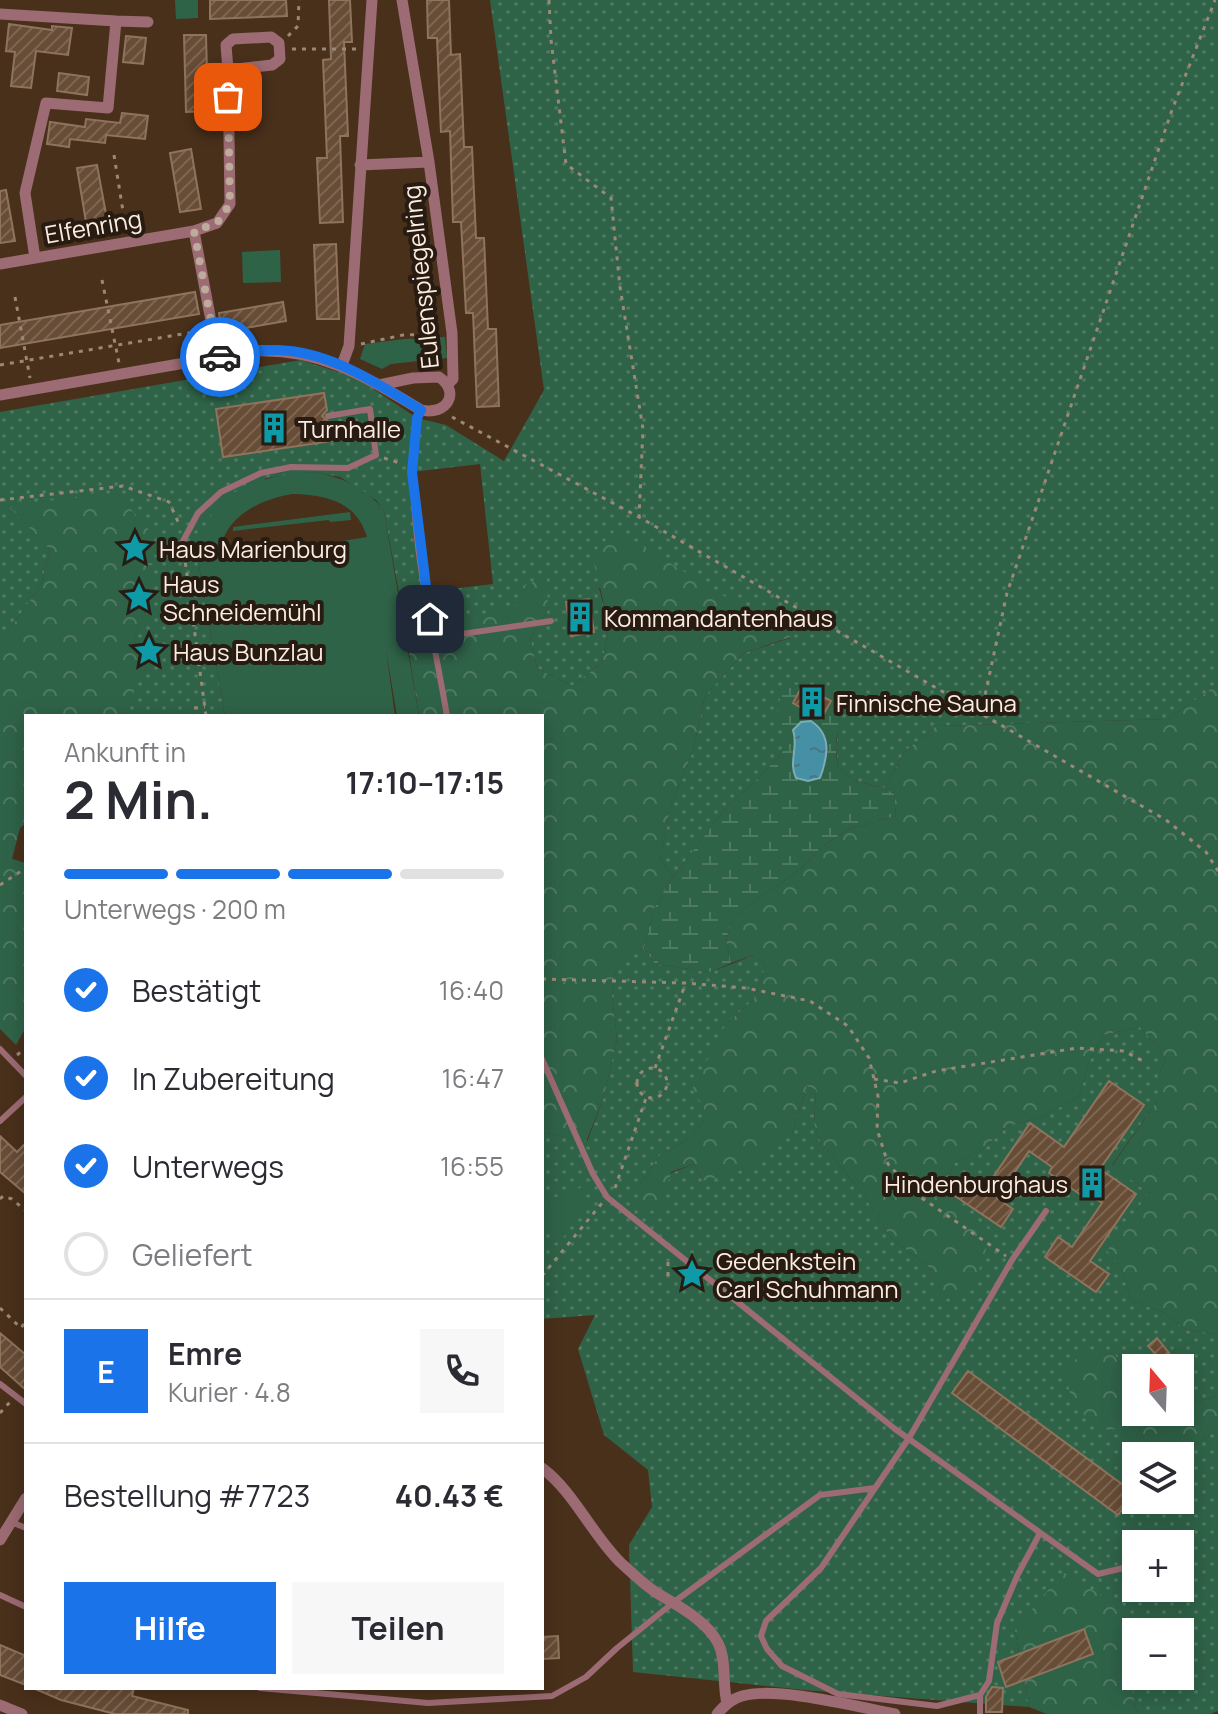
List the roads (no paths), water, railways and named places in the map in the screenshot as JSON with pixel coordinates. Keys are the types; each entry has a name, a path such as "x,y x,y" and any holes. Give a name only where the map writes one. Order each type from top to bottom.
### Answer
{"street":[{"path":"342,365 349,346 372,0"},
{"name":"Eulenspiegelring","path":"402,0 429,162 452,333 453,379 447,385 447,405 433,413 421,410"},
{"path":"0,14 148,22"},
{"path":"35,258 25,193 46,103 108,108 116,21"},
{"name":"Elfenring","path":"0,264 194,231 217,223 230,204 226,45 233,39 271,37 280,46 280,59 272,65 228,70"},
{"name":"Eulenspiegelring","path":"360,165 429,162"},
{"path":"194,231 218,358"},
{"path":"0,395 279,350 342,365 421,410"},
{"path":"379,385 428,376 439,377 447,385"},
{"path":"544,1470 569,1496 619,1561 656,1592 695,1617 718,1642 727,1703"},
{"path":"0,1540 24,1501"},
{"path":"717,1714 727,1703 741,1696 764,1694 895,1714"},
{"path":"0,1705 22,1714"}],"lane":[{"path":"182,543 198,513 221,492 261,473 291,467 348,468 376,455 370,409 328,416"},
{"path":"421,410 417,418 412,472 425,592 447,714"},
{"path":"434,638 551,621"},
{"path":"0,1049 24,1074"},
{"path":"544,1064 593,1174 607,1197 895,1429 1098,1574 1122,1568"},
{"path":"0,1121 24,1099"},
{"path":"980,1695 937,1706 838,1694 782,1666 767,1649 761,1636 766,1621 821,1568 909,1438 1012,1260 1046,1211"},
{"path":"0,1384 24,1403"},
{"path":"285,1690 428,1703 552,1696 586,1677 674,1602 820,1495 875,1488"},
{"path":"11,1522 24,1527"},
{"path":"980,1714 980,1695 989,1681 997,1623 1040,1533"},
{"path":"0,1595 24,1606"}],"water":[{"path":"811,721 825,739 826,754 820,778 808,781 796,778 794,772 793,730 801,722"}],"place":[{"name":"Turnhalle","path":"274,428"},
{"name":"Haus Marienburg","path":"135,548"},
{"name":"Haus Schneidemühl","path":"139,597"},
{"name":"Kommandantenhaus","path":"580,617"},
{"name":"Haus Bunzlau","path":"149,651"},
{"name":"Finnische Sauna","path":"812,702"},
{"name":"Hindenburghaus","path":"1092,1183"},
{"name":"Gedenkstein Carl Schuhmann","path":"692,1274"}]}
